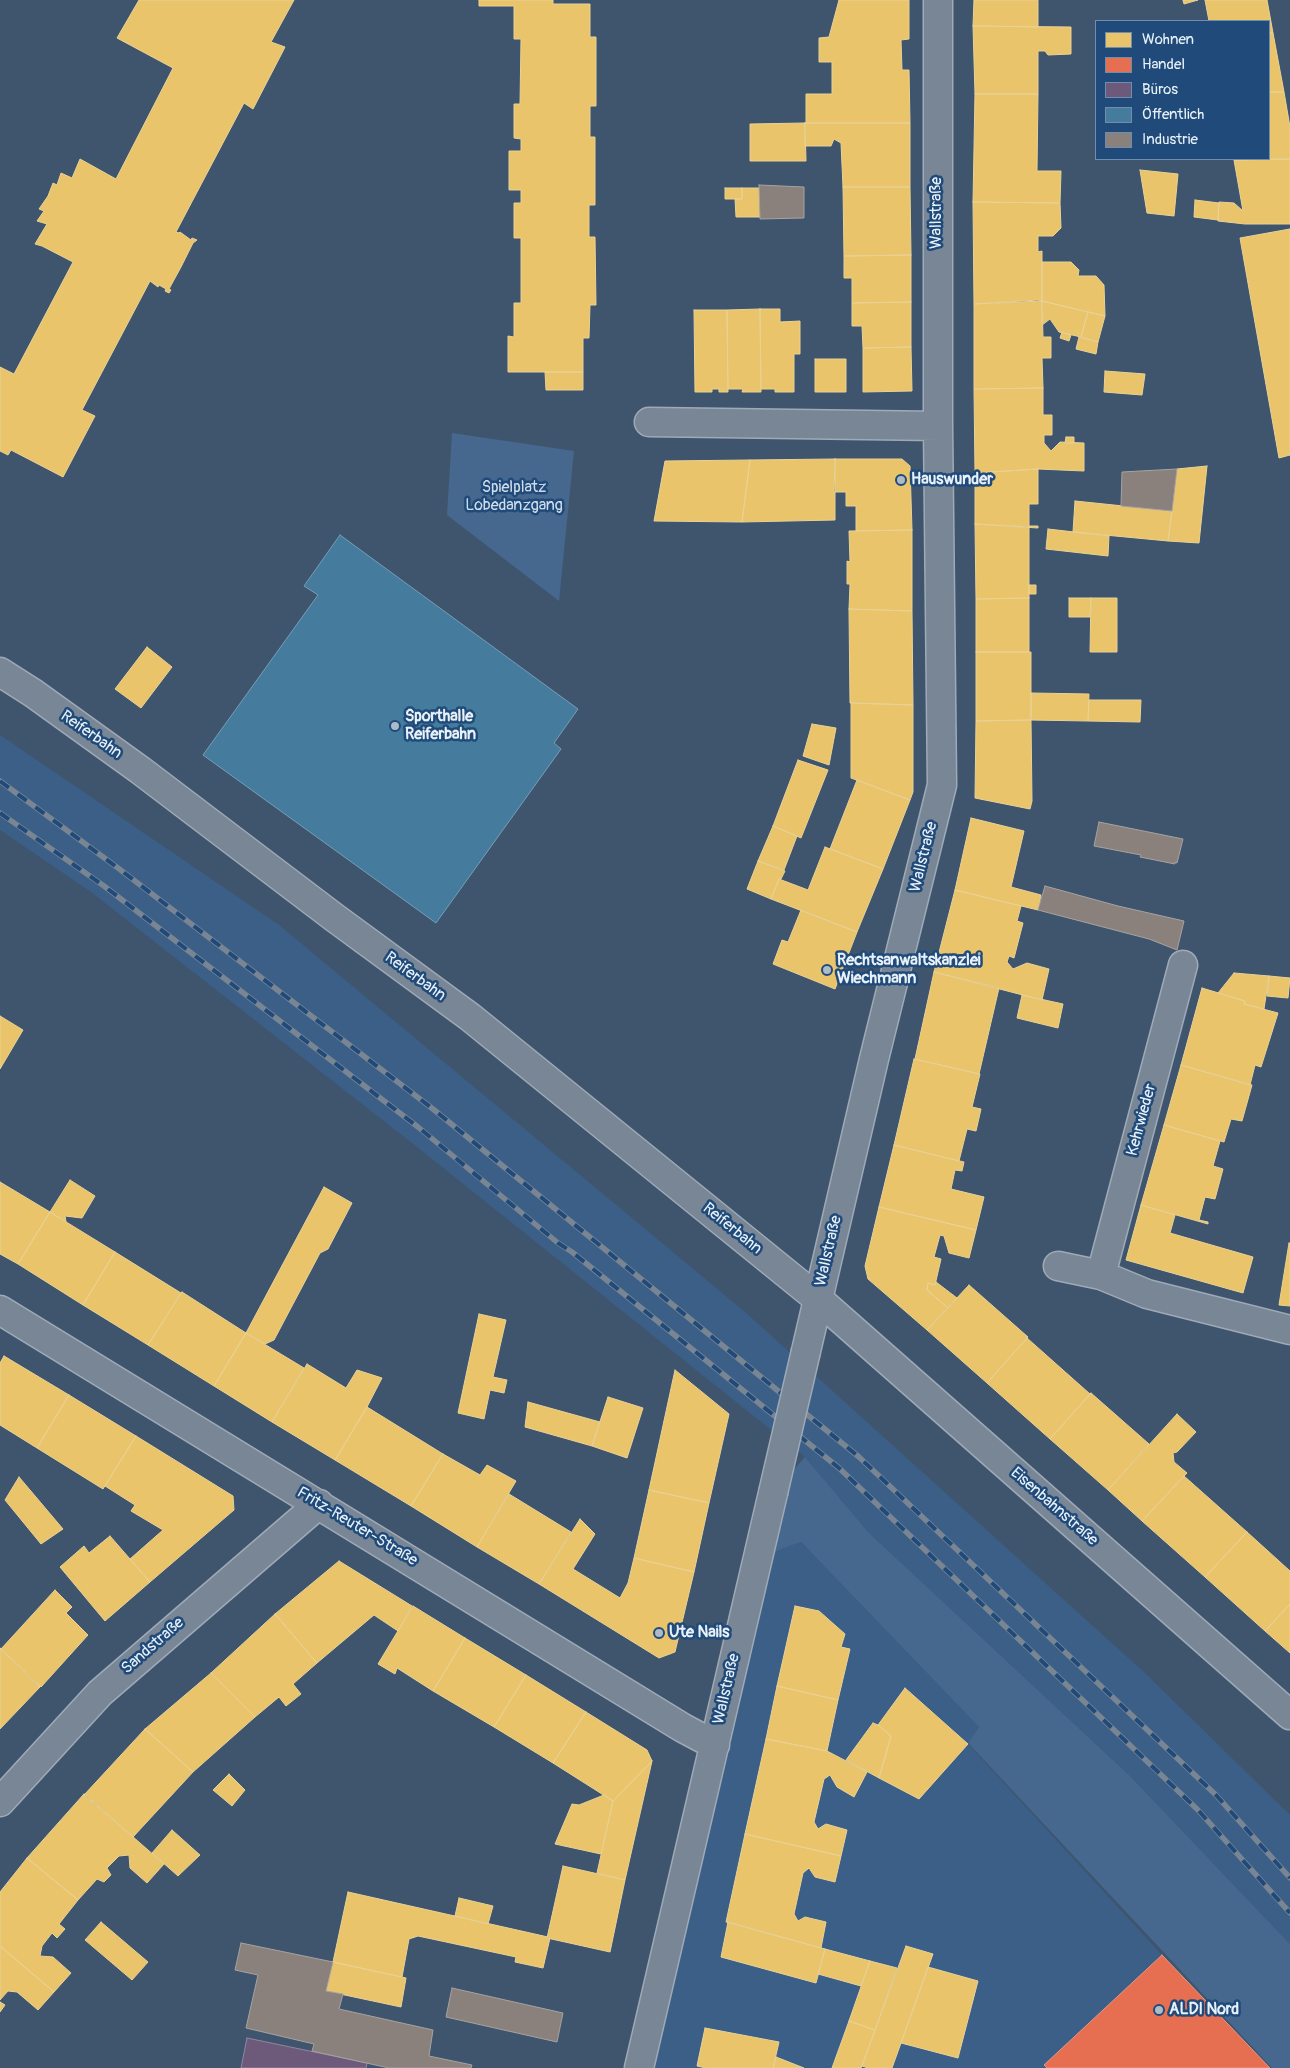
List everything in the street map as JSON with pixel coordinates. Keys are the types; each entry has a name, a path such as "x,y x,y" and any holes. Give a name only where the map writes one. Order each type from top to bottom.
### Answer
{"street":[{"name":"Wallstraße","path":"639,2068 871,1069 942,785 938,426 938,0"},
{"path":"649,422 938,426"},
{"name":"Reiferbahn","path":"0,672 33,693 140,770 335,918 470,1017 818,1298"},
{"name":"Kehrwieder","path":"1100,1275 1182,965"},
{"path":"1058,1266 1100,1275 1147,1294 1290,1330"},
{"name":"Eisenbahnstraße","path":"818,1298 1290,1715"},
{"name":"Fritz-Reuter-Straße","path":"0,1310 684,1728 715,1745"},
{"name":"Sandstraße","path":"0,1802 100,1692 319,1504"}],"shaded area":[{"path":"0,735 279,925 745,1312 1146,1674 1290,1815 1290,1944 1129,1775 868,1532 805,1457 412,1143 91,892 0,830"},
{"path":"801,1542 979,1727 968,1744 1162,1955 1270,2068 639,2068 758,1558"}],"green space":[{"name":"Spielplatz Lobedanzgang","path":"452,433 574,451 559,601 447,515"},
{"path":"805,1457 868,1532 1129,1775 1290,1944 1290,2068 1272,2068 968,1743 979,1727 801,1542 758,1558 773,1493"}],"building: Wohnen":[{"path":"139,0 294,0 271,42 285,47 282,53 253,109 244,103 176,232 180,232 191,240 192,238 197,240 193,243 169,289 171,290 169,293 165,291 166,289 159,285 158,287 150,281 82,410 95,416 63,477 11,450 8,455 0,451 0,367 14,374 73,262 35,244 47,224 37,221 44,211 39,209 48,196 53,183 57,185 61,173 72,178 80,159 116,179 173,68 117,38"},
{"path":"479,0 553,0 553,4 590,4 590,37 596,37 596,106 590,106 590,137 595,137 595,205 589,205 589,237 595,237 596,305 590,305 589,338 583,338 583,372 508,372 508,336 514,337 514,303 521,303 521,238 514,238 514,203 521,203 521,190 509,190 509,151 521,151 521,139 514,138 514,104 520,104 521,39 514,39 514,6 479,6"},
{"path":"839,0 909,0 909,39 901,40 902,70 909,70 910,123 806,123 806,94 832,94 832,62 819,62 819,38 829,37"},
{"path":"974,0 1038,0 1038,27 973,26"},
{"path":"1183,0 1198,0 1184,4"},
{"path":"1205,0 1267,0 1273,33 1270,33 1270,20 1209,20"},
{"path":"973,26 1071,27 1071,54 1048,55 1045,51 1038,51 1038,94 975,94"},
{"path":"1270,33 1273,33 1284,92 1270,92"},
{"path":"1270,92 1284,92 1290,127 1290,159 1270,159"},
{"path":"975,94 1038,94 1037,171 1061,171 1060,203 973,202"},
{"path":"805,123 806,161 750,161 750,124"},
{"path":"805,123 910,123 910,187 843,187 841,143 834,139 831,146 805,146"},
{"path":"1290,159 1290,224 1245,224 1218,221 1219,202 1234,203 1243,211 1234,160"},
{"path":"1140,170 1178,174 1174,216 1147,213"},
{"path":"843,187 910,187 911,255 844,256"},
{"path":"725,188 742,188 742,199 725,199"},
{"path":"742,188 759,188 760,217 736,217 735,199 742,199"},
{"path":"1195,200 1219,203 1218,220 1194,217"},
{"path":"973,202 1060,203 1061,228 1053,236 1038,236 1038,252 1042,251 1042,301 974,304"},
{"path":"1290,229 1290,455 1279,458 1240,238"},
{"path":"911,255 911,302 852,303 852,278 844,278 844,256"},
{"path":"1042,262 1071,262 1079,270 1078,276 1096,276 1104,285 1105,316 1042,301"},
{"path":"1042,301 1043,337 1051,337 1051,358 1042,358 1043,388 974,389 974,304"},
{"path":"1042,301 1088,312 1081,337 1059,332 1050,319 1042,325"},
{"path":"911,302 911,347 863,348 862,326 852,326 852,303"},
{"path":"760,309 761,392 742,392 743,389 728,389 727,310"},
{"path":"760,309 780,309 780,322 800,321 800,354 794,354 794,392 775,392 775,389 761,389"},
{"path":"694,310 727,310 728,392 719,392 719,389 712,389 712,392 695,392"},
{"path":"1088,312 1105,316 1098,342 1081,337"},
{"path":"1062,332 1071,335 1069,341 1060,338"},
{"path":"1079,337 1098,342 1096,354 1076,349"},
{"path":"911,347 912,391 863,392 863,348"},
{"path":"815,359 846,359 846,392 815,392"},
{"path":"1105,371 1145,374 1142,395 1104,392"},
{"path":"545,372 583,372 583,390 546,390"},
{"path":"1043,388 1043,415 1052,415 1052,435 1044,435 1044,443 1051,451 1060,442 1084,443 1084,471 1038,469 975,473 974,389"},
{"path":"1066,437 1074,437 1074,443 1065,443"},
{"path":"835,459 902,459 910,466 912,530 856,531 856,506 846,506 846,492 834,492"},
{"path":"835,459 835,520 742,522 750,460"},
{"path":"750,460 742,522 654,521 665,461"},
{"path":"1207,466 1199,543 1168,541 1177,469"},
{"path":"1038,469 1038,504 1029,504 1029,526 1038,526 1038,528 975,524 975,473"},
{"path":"1075,501 1172,511 1168,541 1073,532"},
{"path":"975,524 1029,527 1029,598 976,599"},
{"path":"1048,529 1109,536 1108,556 1046,549"},
{"path":"912,530 912,611 849,609 850,584 847,584 847,561 850,562 849,531"},
{"path":"1029,585 1036,585 1036,594 1029,594"},
{"path":"1029,598 1029,652 976,652 976,599"},
{"path":"1069,598 1091,598 1090,617 1069,617"},
{"path":"1091,598 1117,598 1117,652 1090,652"},
{"path":"849,609 912,611 913,705 850,703"},
{"path":"147,647 172,667 141,708 115,689"},
{"path":"976,652 1031,652 1031,720 976,721"},
{"path":"1031,693 1089,694 1088,721 1031,720"},
{"path":"1089,700 1141,700 1140,722 1088,721"},
{"path":"851,703 913,705 913,792 910,800 851,778"},
{"path":"1031,720 1032,801 1030,809 975,798 976,721"},
{"path":"812,724 836,728 829,765 803,756"},
{"path":"798,760 828,770 801,838 773,826"},
{"path":"857,780 910,800 883,869 830,849"},
{"path":"971,818 1024,831 1011,887 1041,895 1038,910 955,890"},
{"path":"773,826 797,836 784,870 758,861"},
{"path":"825,847 883,869 857,932 771,899 779,879 808,890"},
{"path":"758,861 785,871 781,879 779,879 771,899 747,889"},
{"path":"955,890 1021,906 1017,921 1023,923 1014,958 1009,956 1007,962 1013,969 1027,963 1049,969 1042,1000 934,972"},
{"path":"801,910 857,932 835,989 773,964 782,940 788,942"},
{"path":"934,972 999,988 979,1074 915,1059"},
{"path":"1234,973 1269,976 1264,1009 1244,1004 1245,1001 1218,993"},
{"path":"1269,976 1290,978 1288,998 1267,996"},
{"path":"1202,988 1245,1001 1244,1004 1278,1013 1261,1067 1255,1065 1250,1085 1181,1065"},
{"path":"1022,995 1063,1004 1058,1028 1017,1018"},
{"path":"0,1016 23,1030 0,1069"},
{"path":"914,1059 980,1074 972,1107 981,1109 976,1131 967,1129 959,1161 894,1145"},
{"path":"1181,1065 1252,1085 1242,1121 1231,1119 1224,1142 1164,1125"},
{"path":"1164,1125 1220,1141 1213,1166 1223,1169 1215,1199 1205,1197 1199,1220 1208,1222 1208,1224 1141,1205"},
{"path":"894,1145 964,1162 962,1171 955,1170 951,1189 984,1197 976,1230 879,1207"},
{"path":"70,1180 95,1196 82,1218 65,1216 66,1222 50,1212"},
{"path":"0,1182 50,1212 18,1264 0,1254"},
{"path":"324,1187 352,1203 328,1249 320,1253 274,1340 265,1344 246,1333"},
{"path":"1141,1205 1175,1215 1170,1233 1253,1257 1243,1293 1126,1260"},
{"path":"879,1207 976,1230 969,1258 949,1253 944,1236 940,1235 934,1257 941,1259 935,1285 928,1283 927,1290 948,1308 927,1330 868,1279 865,1266"},
{"path":"50,1212 115,1252 83,1305 18,1264"},
{"path":"1290,1243 1290,1306 1279,1305"},
{"path":"115,1252 181,1293 148,1345 83,1305"},
{"path":"936,1282 957,1298 948,1308 927,1290 928,1283 935,1285"},
{"path":"969,1285 1028,1337 987,1383 927,1330"},
{"path":"182,1292 246,1333 214,1386 148,1345"},
{"path":"479,1314 506,1320 493,1377 507,1380 504,1393 490,1390 484,1419 458,1413"},
{"path":"246,1333 304,1368 272,1422 214,1386"},
{"path":"1027,1338 1090,1394 1050,1439 987,1383"},
{"path":"4,1356 69,1395 37,1448 0,1425 0,1363"},
{"path":"307,1364 346,1388 357,1370 382,1378 335,1460 272,1422"},
{"path":"675,1370 729,1414 709,1503 649,1490"},
{"path":"1091,1393 1149,1444 1108,1490 1050,1439"},
{"path":"69,1395 136,1436 103,1489 37,1448"},
{"path":"608,1397 643,1408 627,1458 592,1446"},
{"path":"528,1402 600,1422 592,1446 525,1427"},
{"path":"367,1407 443,1454 411,1506 335,1460"},
{"path":"1177,1414 1196,1432 1177,1452 1173,1453 1174,1462 1187,1473 1142,1521 1108,1490"},
{"path":"136,1436 233,1496 234,1510 150,1582 130,1559 163,1530 131,1511 135,1505 105,1486"},
{"path":"443,1454 480,1475 487,1465 516,1481 477,1547 411,1506"},
{"path":"1184,1476 1247,1532 1205,1577 1142,1521"},
{"path":"19,1477 63,1529 41,1544 5,1500"},
{"path":"649,1490 709,1503 694,1572 634,1558"},
{"path":"509,1494 571,1532 539,1584 477,1547"},
{"path":"580,1519 595,1534 573,1569 620,1598 628,1583 634,1558 694,1572 675,1652 659,1658 539,1584"},
{"path":"1247,1532 1290,1571 1290,1604 1265,1631 1205,1577"},
{"path":"110,1536 150,1582 105,1621 60,1567 84,1546 89,1553"},
{"path":"339,1561 412,1606 398,1631 374,1615 317,1663 275,1614"},
{"path":"55,1590 72,1607 66,1613 88,1635 41,1687 1,1649"},
{"path":"1290,1604 1290,1653 1265,1631"},
{"path":"413,1606 465,1638 433,1691 397,1668 395,1674 378,1664"},
{"path":"795,1606 819,1611 845,1634 841,1647 850,1649 838,1700 777,1686"},
{"path":"275,1614 317,1663 293,1684 301,1694 286,1706 279,1697 255,1717 211,1673"},
{"path":"465,1638 526,1675 494,1727 433,1691"},
{"path":"0,1648 40,1687 0,1729"},
{"path":"211,1673 255,1717 193,1772 145,1729"},
{"path":"526,1675 586,1712 553,1763 494,1727"},
{"path":"777,1686 838,1700 827,1751 766,1739"},
{"path":"905,1688 968,1744 919,1799 879,1778 891,1736 878,1725"},
{"path":"586,1712 647,1750 652,1761 613,1801 553,1763"},
{"path":"873,1723 891,1736 879,1778 846,1760"},
{"path":"145,1729 193,1772 133,1837 84,1795"},
{"path":"766,1739 827,1751 867,1772 854,1797 837,1787 830,1775 824,1779 814,1822 818,1829 826,1824 847,1830 841,1856 745,1834"},
{"path":"652,1761 625,1880 597,1873 613,1801"},
{"path":"229,1774 245,1790 232,1806 213,1790"},
{"path":"84,1794 164,1864 147,1883 130,1868 129,1855 119,1856 107,1868 111,1875 104,1882 97,1879 78,1900 27,1858"},
{"path":"604,1795 613,1801 601,1854 555,1844 572,1804 579,1805"},
{"path":"172,1830 200,1855 178,1876 152,1853"},
{"path":"745,1834 841,1856 835,1882 815,1877 809,1868 803,1873 794,1914 798,1921 805,1917 826,1922 821,1948 726,1922"},
{"path":"27,1858 78,1900 59,1924 65,1929 57,1938 52,1933 42,1946 40,1956 53,1957 71,1973 54,1992 0,1946 0,1892"},
{"path":"563,1866 625,1880 610,1952 547,1938"},
{"path":"348,1892 548,1937 550,1938 543,1968 515,1962 516,1957 418,1936 409,1939 402,1977 333,1962"},
{"path":"459,1898 493,1906 488,1924 455,1916"},
{"path":"101,1922 148,1962 132,1980 85,1940"},
{"path":"728,1922 825,1949 816,1983 721,1957"},
{"path":"0,1946 54,1992 38,2010 17,1992 8,1991 0,2000"},
{"path":"906,1946 933,1954 892,2068 868,2068 862,2066"},
{"path":"825,1949 870,1961 861,1986 818,1974"},
{"path":"870,1961 897,1968 875,2030 849,2021"},
{"path":"333,1962 406,1978 401,2007 326,1991"},
{"path":"928,1967 978,1981 958,2058 901,2043"},
{"path":"0,2002 5,2005 0,2012"},
{"path":"849,2021 875,2030 861,2068 832,2068"},
{"path":"705,2028 779,2042 773,2068 706,2068 697,2066"},
{"path":"776,2057 804,2068 773,2068"}],"building: Handel":[{"name":"ALDI Nord","path":"1162,1955 1270,2068 1047,2068 1044,2065"}],"building: Büros":[{"path":"247,2038 367,2063 366,2068 241,2068"}],"building: Öffentlich":[{"name":"Sporthalle Reiferbahn","path":"340,535 578,709 554,743 561,749 436,923 203,755 318,595 304,586"}],"building: Industrie":[{"path":"759,185 804,187 804,218 760,219"},
{"path":"1177,469 1172,511 1121,506 1122,472"},
{"path":"1099,822 1183,839 1177,863 1140,857 1141,855 1094,846"},
{"path":"1045,886 1118,906 1184,921 1177,950 1149,939 1038,910"},
{"path":"241,1943 333,1962 326,1991 343,1994 339,2009 433,2030 429,2056 472,2065 471,2068 389,2068 312,2051 314,2044 246,2028 258,1975 235,1970"},
{"path":"452,1988 563,2013 557,2042 446,2017"}],"railway":[{"path":"0,781 118,868 433,1109 859,1457 1216,1795 1290,1878"},
{"path":"0,813 104,886 418,1127 558,1243 572,1252 839,1468 1198,1810 1290,1913"}],"place":[{"name":"Hauswunder","path":"901,480"},
{"name":"Sporthalle Reiferbahn","path":"395,726"},
{"name":"Rechtsanwaltskanzlei Wiechmann","path":"827,970"},
{"name":"Ute Nails","path":"659,1633"},
{"name":"ALDI Nord","path":"1159,2010"}]}
